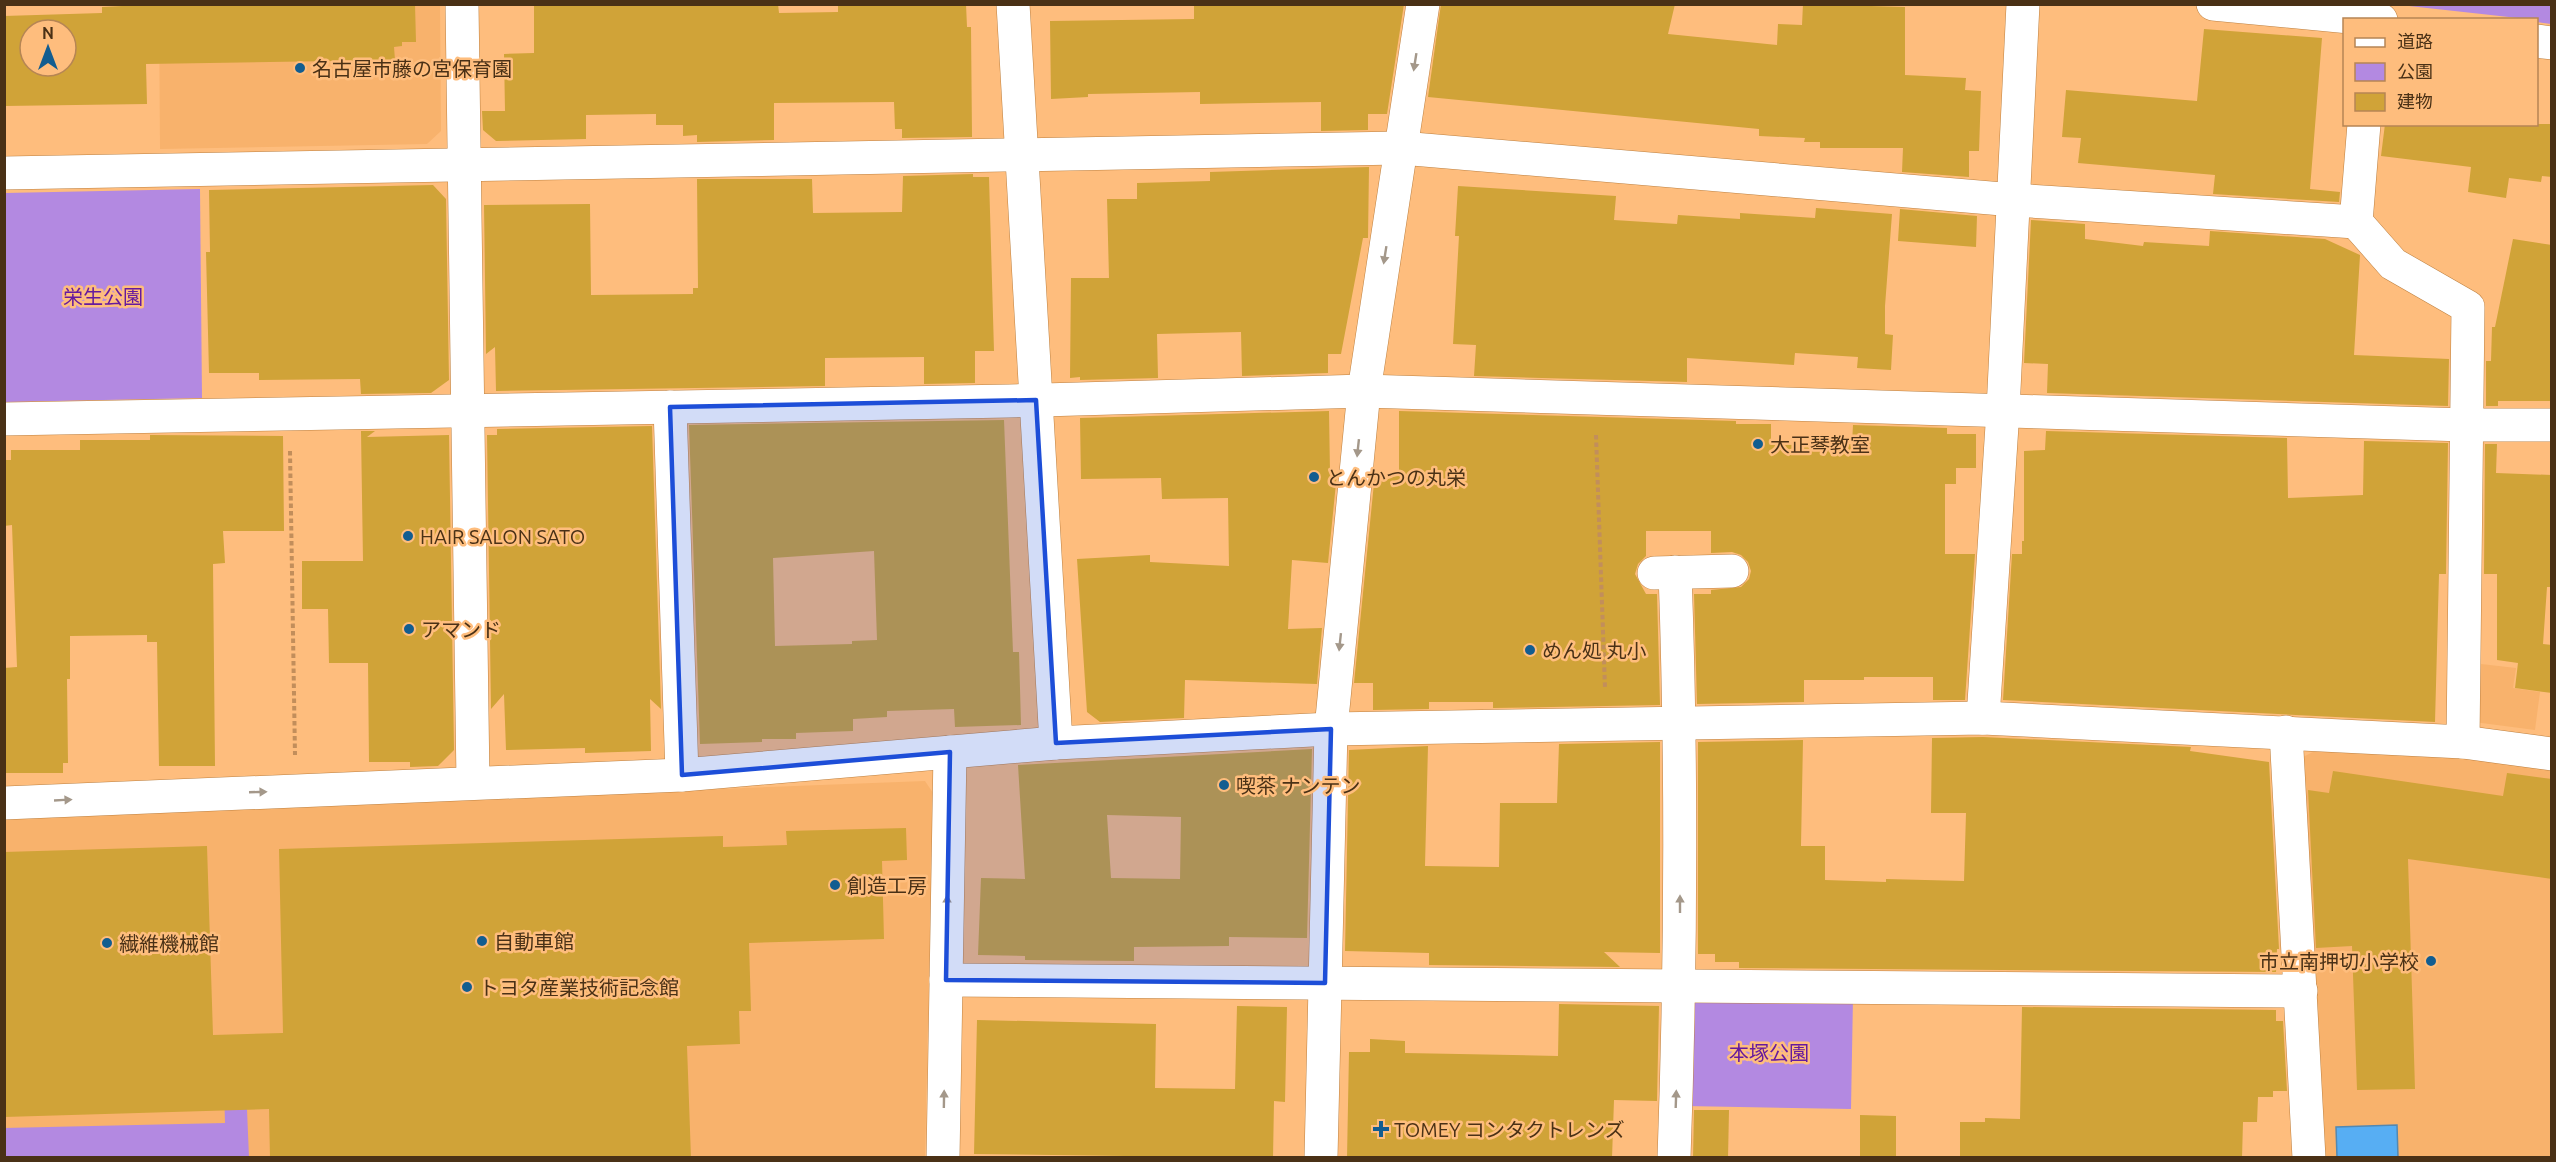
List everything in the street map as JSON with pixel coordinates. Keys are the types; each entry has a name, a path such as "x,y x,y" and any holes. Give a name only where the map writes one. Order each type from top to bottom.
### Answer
{"street":[{"path":"462,4 473,782"},
{"path":"1013,4 1056,743"},
{"path":"1320,1158 1331,729 1364,391 1423,4"},
{"path":"1983,718 2004,410 2023,4"},
{"path":"2212,4 2375,15"},
{"path":"2364,126 2356,222 2392,264 2468,306 2463,742"},
{"path":"4,173 1401,148 2014,200 2356,222"},
{"path":"4,419 1036,400 1364,391 2465,425 2552,424"},
{"path":"670,407 682,775"},
{"path":"1674,1158 1680,985 1681,723 1665,573 1732,571"},
{"path":"4,803 682,775 1056,743 1331,729 1983,718 2463,742 2552,754"},
{"path":"2286,732 2310,1158"},
{"path":"943,1158 950,752"},
{"path":"946,980 2301,991"}],"path":[{"path":"1595,398 1606,724"},
{"path":"290,414 296,790"}],"highlighted area":[{"path":"1036,400 1056,743 1331,729 1325,983 946,980 950,752 682,775 670,407"}],"shaded area":[{"name":"名古屋市藤の宮保育園","path":"159,5 440,5 441,131 427,144 160,149"},
{"path":"2481,664 2516,668 2513,688 2540,692 2535,730 2474,722"},
{"name":"市立南押切小学校","path":"2323,747 2551,765 2551,1157 2320,1157 2299,759"},
{"name":"トヨタ産業技術記念館","path":"925,781 933,793 925,1157 5,1157 4,817"}],"green space":[{"path":"2400,5 2551,5 2551,24 2538,22 2538,18 2518,18"},
{"name":"栄生公園","path":"200,189 202,398 5,402 5,193"},
{"name":"本塚公園","path":"1699,995 1853,997 1851,1109 1685,1106 1688,1009"},
{"path":"246,1086 249,1157 5,1157 4,1128 225,1123 224,1087"}],"water":[{"path":"2397,1125 2398,1157 2337,1157 2336,1127"}],"building":[{"path":"162,4 415,4 416,42 402,42 402,46 394,47 395,60 146,64 147,104 4,106 4,16 102,13 102,7"},
{"path":"534,4 778,4 779,13 838,12 838,4 966,4 967,27 971,27 972,137 902,138 902,129 895,129 894,102 774,103 774,140 697,142 697,135 683,136 683,125 656,125 656,114 586,115 586,139 496,141 483,130 482,111 505,111 504,54 534,53"},
{"path":"1194,4 1404,4 1387,114 1368,114 1368,130 1321,131 1321,102 1200,104 1200,92 1088,94 1088,97 1051,99 1050,21 1194,19"},
{"path":"1441,4 1675,4 1668,34 1777,45 1778,24 1802,25 1803,4 1905,7 1905,75 1966,78 1965,90 1981,91 1979,151 1969,151 1969,177 1902,172 1903,148 1820,148 1820,142 1804,142 1805,138 1759,136 1759,129 1428,97"},
{"path":"2204,29 2322,38 2310,189 2340,192 2339,202 2213,194 2215,175 2078,163 2081,138 2062,137 2066,90 2197,101"},
{"path":"2538,124 2552,124 2552,177 2542,176 2541,182 2509,178 2506,198 2468,192 2471,167 2381,156 2385,126 2538,126"},
{"path":"1369,167 1368,238 1363,238 1341,354 1328,354 1328,373 1242,376 1241,332 1157,334 1158,378 1080,380 1080,377 1070,378 1071,278 1109,278 1107,199 1137,199 1137,183 1210,181 1210,172"},
{"path":"973,174 973,177 989,177 994,351 975,351 975,383 924,384 924,357 825,358 825,386 496,391 495,347 486,354 484,205 590,204 591,295 693,294 693,288 698,288 697,179 812,179 813,213 902,212 903,176"},
{"path":"433,185 446,199 449,380 431,393 361,394 360,379 259,380 259,373 209,373 206,252 210,252 209,190"},
{"path":"1458,186 1616,196 1614,220 1677,224 1678,215 1740,219 1740,213 1815,218 1816,208 1892,214 1885,306 1885,334 1893,335 1891,370 1857,368 1858,357 1795,353 1794,365 1687,358 1687,382 1474,376 1476,345 1453,344 1459,236 1455,236"},
{"path":"1900,209 1977,216 1976,247 1898,241"},
{"path":"2031,220 2085,224 2085,239 2143,246 2144,242 2209,246 2210,231 2325,239 2360,255 2354,355 2449,359 2448,406 2047,393 2048,364 2024,363"},
{"path":"2513,239 2552,245 2552,401 2498,401 2498,406 2486,406 2486,361 2491,361 2492,327 2495,327"},
{"path":"1329,411 1330,473 1337,473 1328,563 1292,560 1288,629 1322,628 1317,684 1185,680 1184,718 1100,722 1087,712 1077,559 1150,555 1150,562 1229,566 1228,498 1162,499 1161,478 1081,479 1080,418"},
{"path":"1399,411 1736,421 1736,424 1771,424 1771,444 1839,447 1839,444 1852,444 1853,425 1947,428 1947,434 1976,434 1976,468 1956,468 1956,484 1945,484 1945,554 1975,554 1965,700 1933,700 1933,677 1864,677 1864,680 1804,680 1804,702 1697,704 1694,594 1711,594 1711,590 1741,587 1749,579 1751,571 1748,562 1741,555 1732,552 1711,553 1711,531 1646,531 1646,556 1638,564 1635,574 1646,594 1657,594 1660,705 1493,708 1493,702 1429,702 1429,709 1373,710 1373,683 1354,683 1375,473 1399,473"},
{"path":"1004,420 1013,652 1019,652 1021,725 955,727 954,709 887,711 887,717 853,719 853,731 796,733 796,739 762,739 762,742 700,744 689,425","holes":["874,551 877,640 852,641 852,644 775,646 773,558"]},
{"path":"652,426 661,709 650,699 651,751 585,753 585,748 506,750 504,694 491,709 487,435 497,435 497,429"},
{"path":"361,431 375,431 367,437 449,435 454,750 438,766 410,767 410,762 369,762 368,663 329,663 328,609 302,609 302,561 363,561"},
{"path":"2046,431 2287,438 2288,498 2363,495 2364,441 2448,443 2446,574 2439,574 2435,722 2003,700 2012,554 2022,554 2022,541 2024,541 2024,451 2045,450"},
{"path":"150,435 283,436 284,531 223,531 225,563 213,564 215,766 159,766 157,642 147,642 147,635 70,636 70,679 67,679 68,763 63,763 63,773 4,773 4,668 17,667 12,525 4,526 4,460 11,460 11,450 80,450 80,440 150,440"},
{"path":"2485,444 2497,444 2496,473 2552,475 2552,587 2547,587 2543,644 2552,645 2552,693 2515,688 2518,663 2497,660 2497,574 2484,574"},
{"path":"1983,737 2191,747 2190,751 2269,762 2279,949 2277,949 2276,972 1739,968 1739,962 1715,962 1715,954 1698,954 1698,742 1803,740 1801,846 1825,846 1825,880 1964,881 1966,813 1931,813 1932,738"},
{"path":"1660,742 1660,953 1604,952 1620,967 1429,965 1429,953 1345,951 1349,750 1428,746 1425,866 1499,867 1500,803 1557,803 1559,744"},
{"path":"1312,749 1307,938 1229,937 1229,946 1134,947 1134,961 1025,960 1025,956 978,955 981,878 1025,879 1018,765","holes":["1107,815 1181,817 1180,879 1111,878"]},
{"path":"2333,771 2503,796 2507,773 2552,779 2552,879 2408,859 2415,1089 2357,1090 2352,946 2316,948 2308,790 2329,793"},
{"name":"トヨタ産業技術記念館","path":"906,828 907,860 882,861 884,939 749,943 751,1011 739,1011 740,1044 687,1046 691,1158 270,1158 269,1109 4,1117 4,852 207,846 213,1035 283,1033 279,849 723,836 723,847 787,845 786,831"},
{"path":"1559,1004 1659,1006 1657,1101 1614,1100 1612,1158 1347,1158 1349,1052 1370,1052 1370,1039 1405,1041 1405,1053 1558,1056"},
{"path":"1237,1006 1287,1007 1285,1102 1274,1101 1273,1158 974,1154 977,1020 1156,1024 1155,1088 1235,1089"},
{"path":"2022,1007 2276,1010 2276,1021 2283,1021 2287,1091 2273,1091 2273,1097 2258,1097 2257,1122 2243,1122 2242,1158 1960,1158 1960,1122 1985,1122 1985,1118 2020,1119"},
{"path":"1694,1110 1729,1110 1728,1158 1693,1158"},
{"path":"1860,1115 1896,1116 1896,1158 1860,1158"}],"place":[{"name":"名古屋市藤の宮保育園","path":"300,68"},
{"name":"大正琴教室","path":"1758,444"},
{"name":"とんかつの丸栄","path":"1314,477"},
{"name":"HAIR SALON SATO","path":"408,536"},
{"name":"アマンド","path":"409,629"},
{"name":"めん処 丸小","path":"1530,650"},
{"name":"喫茶 ナンテン","path":"1224,785"},
{"name":"創造工房","path":"835,885"},
{"name":"自動車館","path":"482,941"},
{"name":"繊維機械館","path":"107,943"},
{"name":"市立南押切小学校","path":"2431,961"},
{"name":"トヨタ産業技術記念館","path":"467,987"},
{"name":"TOMEY コンタクトレンズ","path":"1381,1129"}]}
